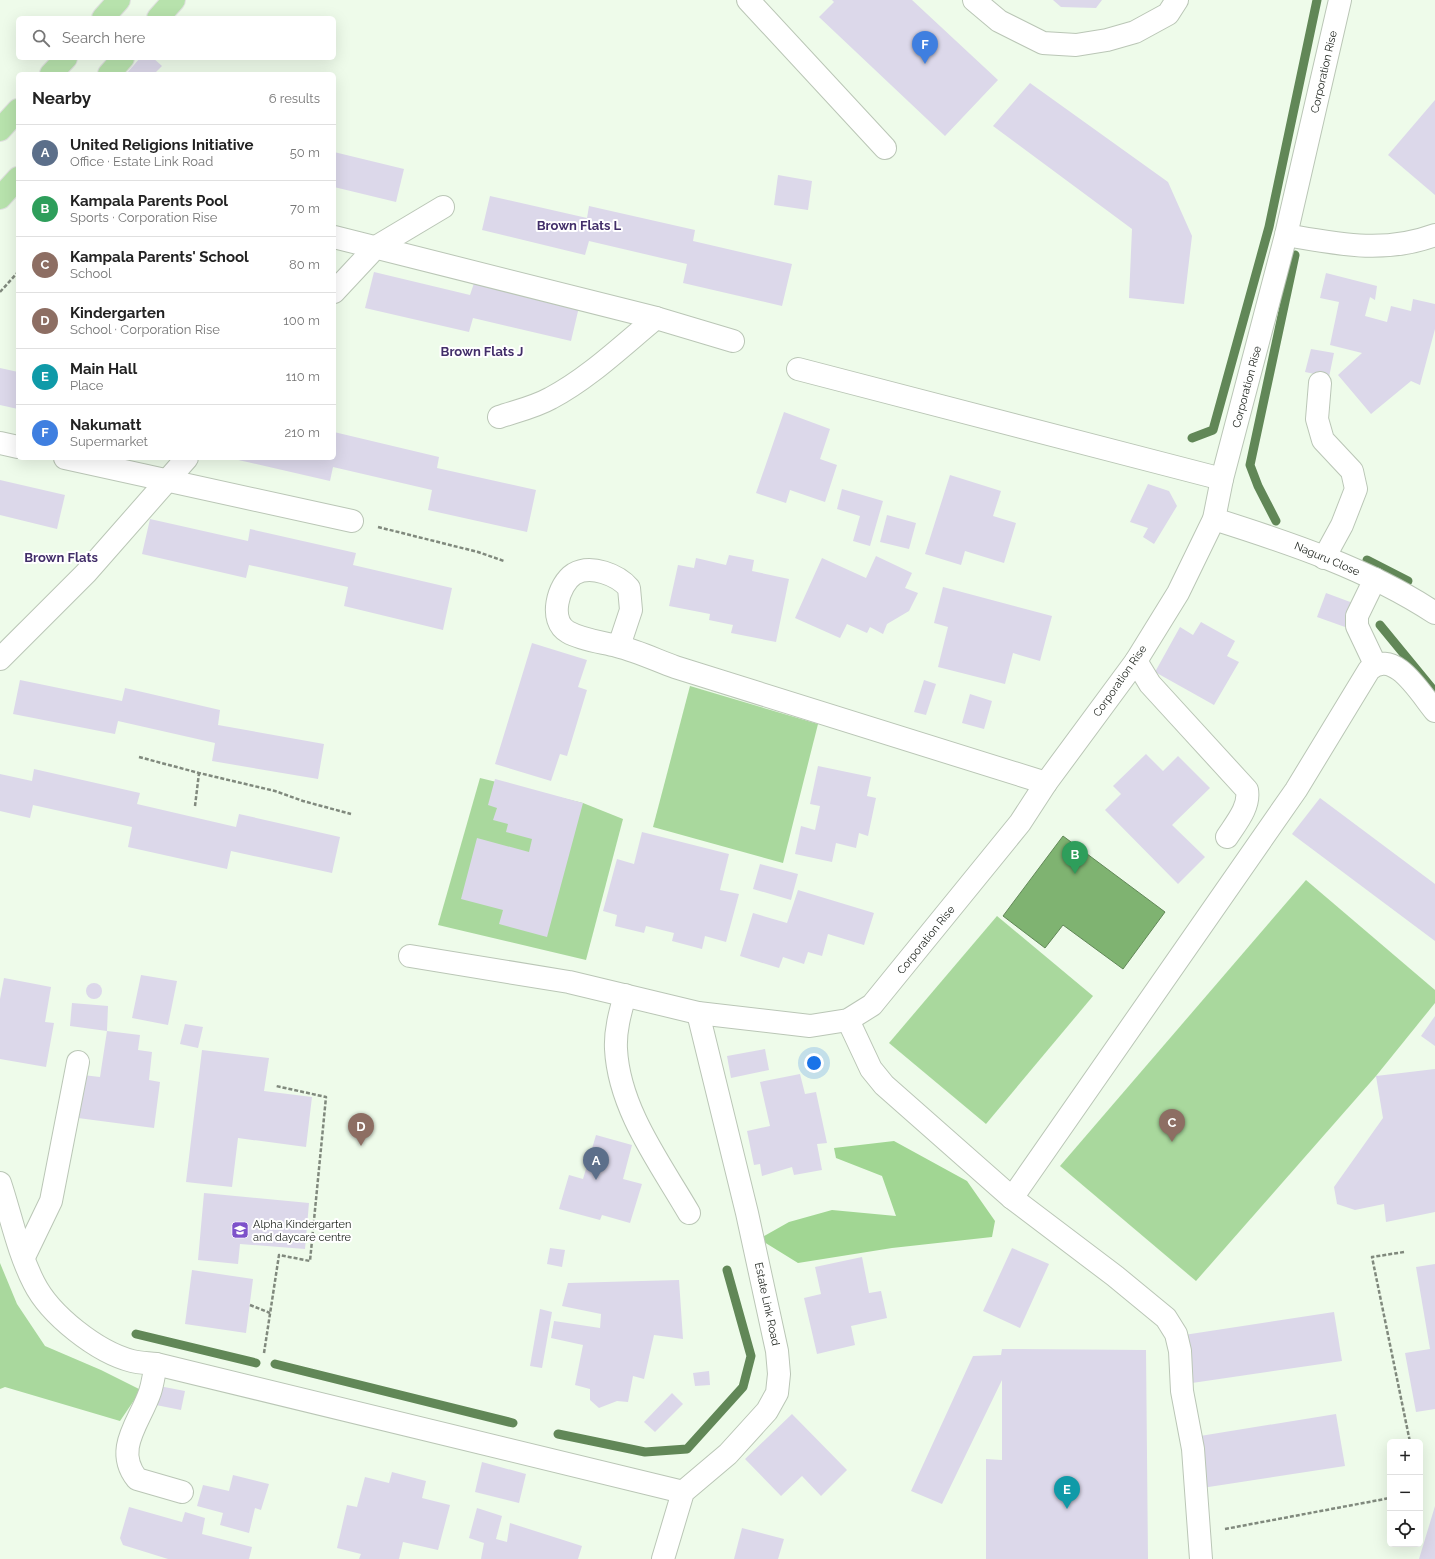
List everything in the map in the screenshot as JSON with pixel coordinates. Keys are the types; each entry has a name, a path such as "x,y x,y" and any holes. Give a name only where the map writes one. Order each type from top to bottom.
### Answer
{"main road":[{"path":"104,16 119,0"},
{"path":"160,16 174,0"},
{"path":"53,72 64,60"},
{"path":"111,72 121,60"},
{"path":"0,130 16,112"},
{"path":"0,198 16,180"}],"street":[{"path":"748,0 885,148"},
{"path":"974,0 999,21 1043,43 1076,45 1107,40 1135,32 1168,14 1177,0"},
{"name":"Corporation Rise","path":"410,956 568,982 698,1014 810,1026 848,1020 865,1011 879,998 1020,823 1046,783 1136,661 1178,593 1214,519 1222,479 1286,235 1340,0"},
{"path":"336,290 376,247 443,207"},
{"path":"1286,235 1348,246 1378,246 1421,240 1435,235"},
{"path":"336,237 656,318 733,341"},
{"path":"499,417 552,398 598,366 656,318"},
{"path":"798,369 1222,479"},
{"path":"1320,383 1317,419 1323,440 1352,471 1356,489 1342,525 1324,558"},
{"path":"0,443 16,447"},
{"path":"74,460 352,521"},
{"path":"0,659 86,572 185,460"},
{"name":"Naguru Close","path":"1214,519 1285,542 1324,558 1375,580 1435,613"},
{"path":"1375,580 1357,616 1357,626 1375,664"},
{"path":"619,646 675,666 1046,783"},
{"path":"1136,661 1150,684 1247,790 1248,794 1245,809 1227,837"},
{"path":"1012,1198 1296,790 1369,670 1375,664 1389,664 1404,673 1435,711"},
{"path":"625,995 619,1019 616,1050 619,1070 627,1099 641,1131 689,1213"},
{"name":"Estate Link Road","path":"684,1492 728,1454 767,1411 777,1393 779,1374 777,1351 748,1213 698,1014"},
{"path":"848,1020 868,1064 884,1085 1012,1198 1166,1318 1176,1334 1180,1351 1182,1391 1192,1449 1200,1559"},
{"path":"24,1257 51,1201 78,1062"},
{"path":"1,1187 34,1284 52,1308 97,1345 132,1361 156,1364 684,1492 663,1559"},
{"path":"156,1364 150,1392 128,1443 127,1463 137,1479 182,1492"}],"path":[{"path":"0,292 16,274"},
{"path":"352,521 478,552 504,561"},
{"path":"139,757 199,774 275,791 303,801 351,814"},
{"path":"194,806 199,774"},
{"path":"264,1353 279,1256 310,1261 326,1097 276,1086"},
{"path":"1404,1252 1372,1257 1409,1439"},
{"path":"250,1305 270,1313"},
{"path":"1199,1534 1387,1499"}],"shaded area":[{"path":"690,686 818,724 783,863 653,827"},
{"path":"480,778 583,803 623,819 586,960 438,925"},
{"path":"1063,836 1165,912 1123,969 1063,925 1045,948 1003,916"},
{"path":"1306,880 1435,990 1435,1003 1376,1076 1196,1281 1060,1166"},
{"path":"997,916 1093,996 986,1124 889,1043"},
{"path":"894,1141 967,1181 995,1221 992,1237 892,1248 798,1263 759,1239 789,1222 832,1210 896,1216 882,1176 836,1158 834,1148"},
{"path":"0,1263 17,1304 45,1346 101,1370 141,1390 120,1421 5,1387 0,1389"}],"building":[{"path":"832,0 912,0 998,80 945,136 819,17 834,2"},
{"path":"1053,0 1102,0 1096,8 1061,7"},
{"path":"138,60 155,60 162,66 156,72 128,72"},
{"path":"1030,83 1168,182 1192,236 1184,304 1129,298 1132,229 993,126"},
{"path":"1435,100 1435,195 1388,155"},
{"path":"336,152 404,169 396,202 336,187"},
{"path":"778,175 812,181 808,210 774,205"},
{"path":"490,196 587,218 589,206 695,230 693,241 792,264 782,306 683,283 687,264 589,241 585,255 482,230"},
{"path":"374,272 470,295 474,283 579,307 571,341 473,318 469,332 365,308"},
{"path":"1326,273 1377,286 1375,300 1370,297 1365,316 1387,322 1391,306 1411,311 1413,299 1435,304 1435,329 1420,385 1411,381 1371,414 1338,375 1362,353 1330,345 1339,302 1320,298"},
{"path":"1311,349 1334,353 1329,377 1305,372"},
{"path":"0,368 16,372 16,409 0,405"},
{"path":"784,412 830,429 820,459 837,465 825,502 790,490 786,503 756,493"},
{"path":"336,432 439,457 437,468 536,490 527,532 428,510 432,490 333,467 330,481 238,460 336,460"},
{"path":"950,475 1001,491 993,516 1016,523 1004,563 965,551 961,565 925,554"},
{"path":"0,480 65,495 57,529 0,515"},
{"path":"1148,484 1169,491 1177,506 1154,544 1143,537 1148,528 1130,522"},
{"path":"842,489 883,501 870,546 853,541 860,516 837,509"},
{"path":"887,515 916,523 909,549 880,542"},
{"path":"150,519 248,541 250,529 356,553 353,565 452,588 443,630 344,606 348,587 249,565 246,578 142,554"},
{"path":"729,555 754,560 752,571 789,579 776,642 731,633 733,625 709,620 710,614 669,606 678,565 694,568 696,558 726,565"},
{"path":"876,556 912,573 905,588 918,593 909,611 887,624 883,634 870,627 867,633 847,624 840,638 795,618 822,558 866,578"},
{"path":"943,587 1052,616 1040,661 1013,653 1005,684 938,667 948,627 934,623"},
{"path":"1326,593 1353,603 1345,627 1317,617"},
{"path":"1201,622 1235,641 1227,656 1239,662 1214,705 1155,672 1180,627 1193,635"},
{"path":"532,643 587,660 578,687 587,690 567,756 560,754 551,781 495,764"},
{"path":"20,680 122,701 125,688 220,710 218,725 324,744 318,779 212,761 215,743 118,721 115,734 13,714"},
{"path":"924,680 936,684 926,715 914,712"},
{"path":"970,694 992,701 984,729 962,723"},
{"path":"1146,754 1163,771 1178,756 1210,788 1172,825 1205,857 1178,884 1105,810 1121,794 1113,786"},
{"path":"818,766 871,777 867,796 876,798 868,836 859,833 856,848 836,843 832,862 795,854 801,826 815,830 820,806 810,804"},
{"path":"34,769 140,793 137,804 236,827 239,814 340,837 332,873 231,851 227,869 128,847 132,827 33,805 30,818 0,811 0,774 32,781"},
{"path":"495,779 583,803 547,937 499,924 503,910 461,899 477,838 529,852 532,839 506,832 508,824 493,820 497,808 488,805"},
{"path":"1320,798 1435,884 1435,941 1292,834"},
{"path":"642,832 729,854 720,890 739,894 726,942 705,936 702,949 672,941 674,933 646,926 644,933 615,926 617,915 603,911 617,859 634,864"},
{"path":"760,864 798,874 791,900 753,889"},
{"path":"798,890 874,913 864,945 828,934 822,956 808,952 804,964 783,957 779,968 740,956 753,913 787,923"},
{"path":"141,975 177,981 168,1025 132,1018"},
{"path":"4,978 51,987 45,1022 54,1023 46,1067 0,1059 0,999"},
{"path":"91,983 97,983 102,988 100,997 97,999 91,999 86,994 86,988"},
{"path":"72,1003 108,1006 107,1031 70,1026"},
{"path":"1435,1016 1435,1046 1421,1036"},
{"path":"185,1024 203,1027 198,1048 180,1044"},
{"path":"107,1031 140,1035 138,1050 152,1052 149,1080 160,1082 154,1128 78,1118 83,1075 100,1077"},
{"path":"765,1049 769,1070 731,1078 727,1056"},
{"path":"202,1050 269,1058 264,1091 312,1097 306,1147 238,1138 232,1187 186,1182"},
{"path":"1435,1069 1435,1212 1386,1222 1384,1204 1355,1210 1337,1204 1334,1187 1383,1118 1376,1076"},
{"path":"800,1074 805,1094 816,1092 827,1143 817,1144 822,1170 794,1175 792,1167 762,1176 760,1164 754,1165 747,1131 770,1126 760,1082"},
{"path":"596,1135 632,1145 623,1179 642,1184 630,1223 602,1215 600,1220 559,1209 569,1175 583,1179"},
{"path":"204,1193 309,1203 305,1249 240,1244 238,1264 198,1260"},
{"path":"550,1248 565,1250 562,1267 547,1264"},
{"path":"1012,1248 1049,1264 1020,1328 983,1311"},
{"path":"862,1257 869,1293 881,1291 887,1318 851,1326 855,1345 817,1354 804,1298 821,1294 815,1267"},
{"path":"1435,1264 1435,1409 1416,1412 1405,1353 1430,1349 1416,1267"},
{"path":"192,1270 253,1279 246,1333 185,1324"},
{"path":"679,1280 683,1339 654,1335 644,1379 633,1376 628,1402 617,1401 599,1408 590,1400 590,1389 575,1385 583,1345 551,1338 554,1321 600,1328 601,1314 562,1306 568,1283"},
{"path":"540,1309 552,1312 542,1368 530,1366"},
{"path":"1334,1312 1342,1361 1192,1383 1184,1335"},
{"path":"1002,1349 1146,1350 1148,1559 986,1559 986,1459 1002,1460 1002,1380 942,1504 911,1491 973,1356 1001,1355"},
{"path":"709,1371 710,1385 695,1386 693,1373"},
{"path":"159,1386 185,1391 181,1410 156,1405"},
{"path":"672,1393 683,1404 655,1432 644,1422"},
{"path":"792,1414 847,1470 821,1496 802,1476 781,1496 745,1459"},
{"path":"1336,1414 1345,1466 1202,1488 1194,1437"},
{"path":"482,1462 526,1474 519,1503 475,1492"},
{"path":"392,1472 426,1481 422,1498 450,1505 438,1550 403,1542 399,1559 359,1559 361,1554 337,1548 347,1505 357,1507 365,1477 389,1483"},
{"path":"233,1475 269,1484 261,1510 255,1508 249,1533 220,1525 223,1513 197,1506 203,1485 229,1491"},
{"path":"1435,1506 1435,1559 1419,1559"},
{"path":"129,1507 182,1522 185,1512 205,1518 202,1534 252,1547 249,1559 168,1559 123,1545 120,1538"},
{"path":"477,1508 502,1516 496,1539 507,1542 510,1523 582,1546 578,1559 481,1559 484,1543 469,1538"},
{"path":"742,1528 784,1539 778,1559 734,1559"}],"waterway":[{"path":"1192,438 1213,430 1269,227 1317,0"},
{"path":"1276,521 1258,486 1250,465 1295,255"},
{"path":"1367,560 1408,581"},
{"path":"1380,625 1435,692"},
{"path":"558,1434 645,1452 687,1449 743,1387 751,1356 727,1270"},
{"path":"136,1334 256,1363"},
{"path":"275,1364 513,1423"}],"place":[{"name":"Nakumatt","path":"925,64"},
{"name":"Kampala Parents Pool","path":"1075,874"},
{"name":"Kampala Parents' School","path":"1172,1142"},
{"name":"Kindergarten","path":"361,1146"},
{"name":"United Religions Initiative","path":"596,1180"},
{"name":"Alpha Kindergarten and daycare centre","path":"240,1230"},
{"name":"Main Hall","path":"1067,1509"}],"district":[{"name":"Brown Flats L","path":"579,225"},
{"name":"Brown Flats J","path":"482,351"},
{"name":"Brown Flats","path":"61,557"}]}
